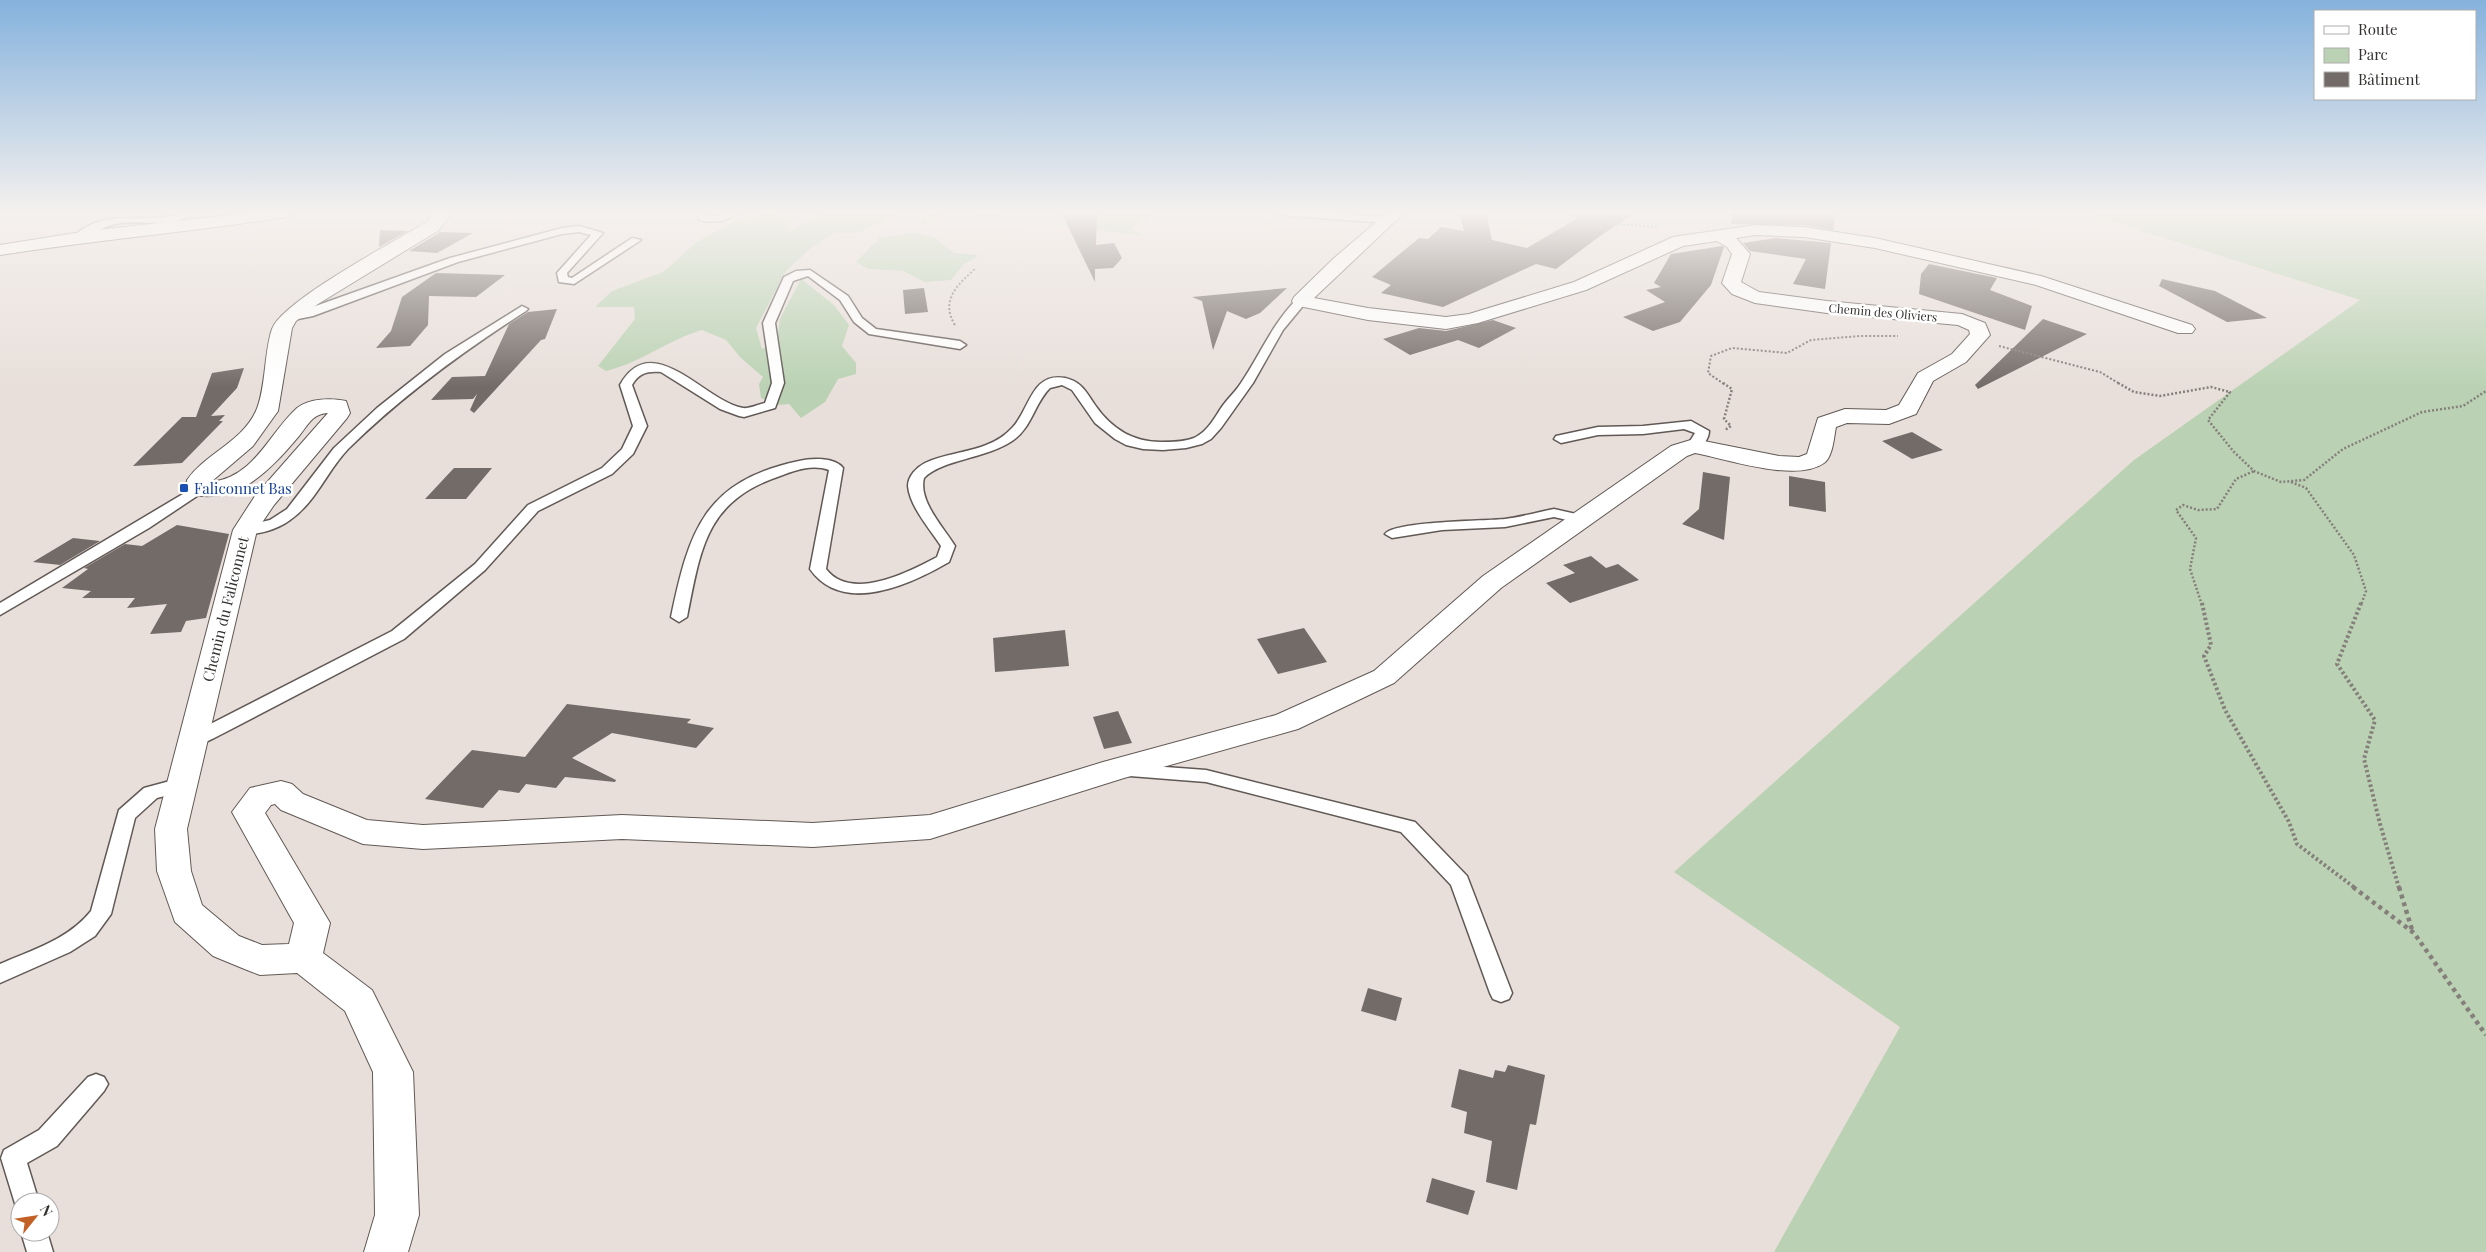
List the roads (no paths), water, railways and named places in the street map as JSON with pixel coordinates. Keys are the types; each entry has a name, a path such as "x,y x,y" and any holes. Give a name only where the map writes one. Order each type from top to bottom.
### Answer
{"street":[{"path":"198,489 199,480 245,441 267,411 282,328 288,318 311,300 360,270"},
{"path":"1301,301 1332,270"},
{"path":"1301,301 1368,314 1436,322 1471,320 1580,286 1614,270"},
{"name":"Chemin des Oliviers","path":"1701,447 1779,463 1802,464 1817,458 1826,423 1845,416 1889,416 1908,409 1925,377 1959,358 1980,335 1978,327 1962,320 1827,308 1755,297 1738,290 1731,283 1735,270"},
{"path":"1995,270 2041,281 2185,329"},
{"name":"Chemin du Faliconnet","path":"198,489 213,490 232,486 247,477 275,451 306,412 324,406 338,406 339,413 264,501 245,530 191,741 171,829 174,871 187,912 226,946 260,960 304,958"},
{"path":"386,1252 397,1215 393,1072 358,1001 304,958 312,923 248,812 261,796 281,792 292,802 363,832 423,837 622,827 813,835 930,827 1114,770 1288,722 1384,677 1492,582 1679,451 1701,447"}],"lane":[{"path":"288,318 309,314 426,270"},
{"path":"564,270 562,273 563,280 574,281 590,270"},
{"path":"191,741 398,636 480,567 533,508 607,471 628,451 640,426 626,385 632,374 648,367 664,369 725,406 744,413 771,405 778,383 769,323 788,279 810,273 844,298 858,320 873,332 960,345"},
{"path":"679,617 687,577 705,525 713,510 733,492 791,467 810,463 826,464 836,468 818,569 827,580 843,586 863,588 898,583 944,559 948,546 916,494 915,481 920,472 930,466 997,444 1018,430 1038,391 1048,383 1058,381 1077,387 1089,409 1112,432 1127,442 1145,447 1189,444 1203,439 1216,427 1246,384 1271,336 1286,314 1301,301"},
{"path":"245,530 269,526 284,519 295,510 338,452 380,412 428,371 522,309"},
{"path":"1562,439 1598,431 1658,429 1691,425 1702,431 1701,447"},
{"path":"0,610 144,525 198,489"},
{"path":"1392,534 1442,526 1506,523 1554,513 1588,514"},
{"path":"1114,770 1206,776 1408,826 1460,881 1501,994"},
{"path":"0,974 62,946 88,930 100,914 126,815 150,793 181,785"},
{"path":"23,1192 13,1158 48,1138 96,1084"}],"place":[{"name":"Faliconnet Bas","path":"184,488"}]}
